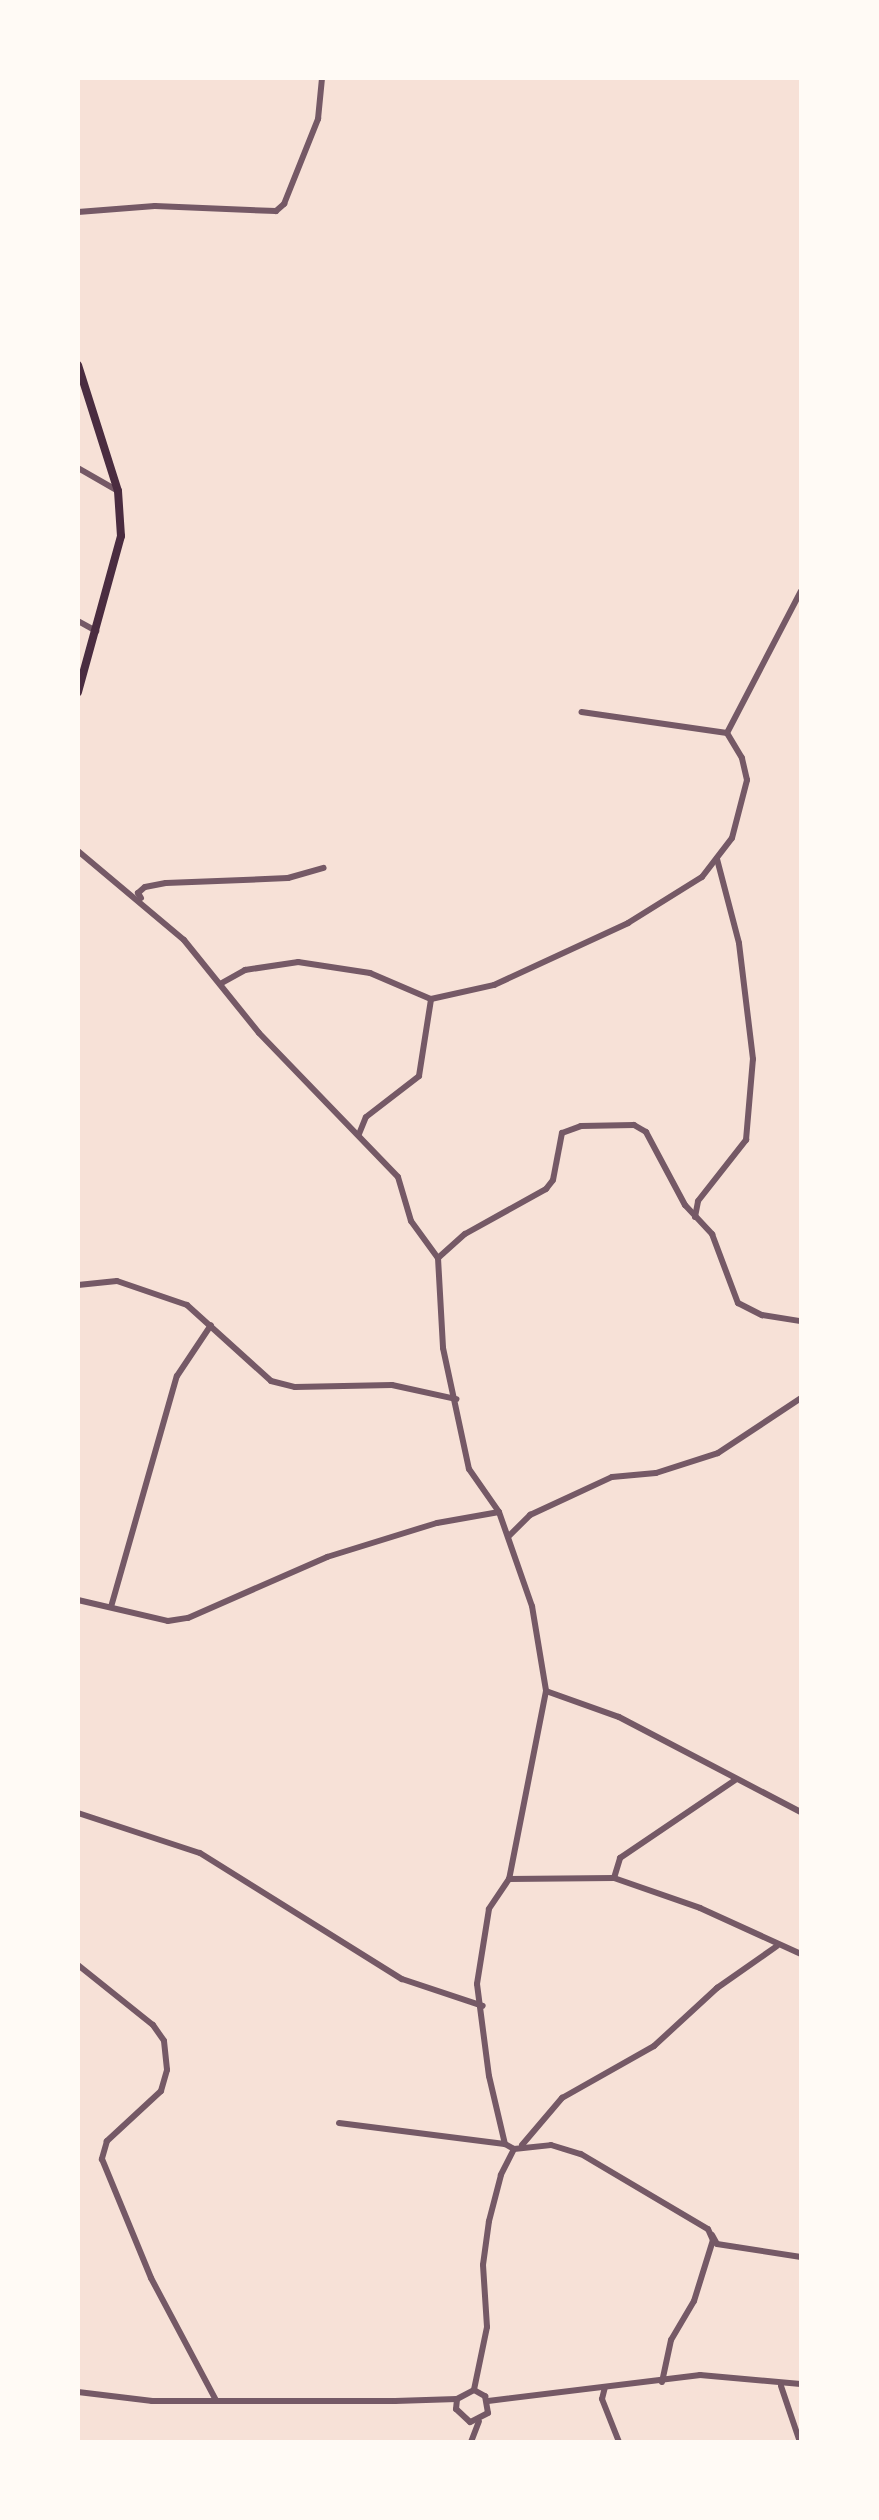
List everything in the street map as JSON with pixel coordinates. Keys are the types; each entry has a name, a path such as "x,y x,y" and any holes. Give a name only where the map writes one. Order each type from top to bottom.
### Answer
{"main road":[{"path":"78,365 118,491 121,536 78,692"}],"street":[{"path":"78,212 155,206 276,211 284,204 318,119 322,78"},
{"path":"78,468 118,491"},
{"path":"727,733 801,591"},
{"path":"78,621 97,632"},
{"path":"582,712 727,733"},
{"path":"220,984 245,970 298,962 370,973 431,999 494,985 628,923 702,877 732,838 747,780 742,758 727,733"},
{"path":"78,851 146,904"},
{"path":"695,1217 698,1201 746,1140 753,1059 739,943 717,859"},
{"path":"324,868 288,878 145,887 138,893 297,1073 398,1177 411,1221 438,1258 443,1348 469,1469 499,1512 509,1536 532,1606 546,1691 509,1879 489,1909 479,1952 477,1984 483,2006 481,2038 505,2144"},
{"path":"359,1134 366,1117 419,1076 431,999"},
{"path":"438,1258 465,1234 546,1189 553,1180 554,1155 562,1133 581,1126 621,1124 646,1132 695,1217 712,1234 738,1303 762,1315 801,1321"},
{"path":"78,1285 117,1281 156,1290 187,1305 271,1381 295,1387 392,1385 456,1399"},
{"path":"111,1607 177,1376 211,1325"},
{"path":"509,1536 530,1515 612,1477 656,1473 718,1453 801,1398"},
{"path":"78,1600 168,1621 188,1618 327,1557 437,1523 499,1512"},
{"path":"546,1691 619,1717 801,1812"},
{"path":"614,1878 620,1858 735,1780"},
{"path":"78,1813 200,1853 402,1979 483,2006"},
{"path":"509,1879 614,1878 700,1908 777,1946 801,1954"},
{"path":"474,2390 487,2327 483,2265 489,2221 501,2175 518,2147 562,2098 654,2046 717,1988 777,1946"},
{"path":"78,1965 153,2025 164,2041 167,2070 161,2091 107,2141 102,2159 151,2278 216,2400"},
{"path":"339,2123 518,2147 551,2145 590,2157 708,2229 717,2244 801,2257"},
{"path":"662,2382 671,2340 694,2301 713,2240 708,2229"},
{"path":"474,2390 488,2401 714,2376 756,2377 781,2386 801,2384"},
{"path":"781,2386 800,2442"},
{"path":"605,2387 602,2399 619,2442"},
{"path":"78,2392 152,2401 457,2399 474,2390"},
{"path":"457,2399 461,2418 479,2421"},
{"path":"471,2442 488,2401"}]}
